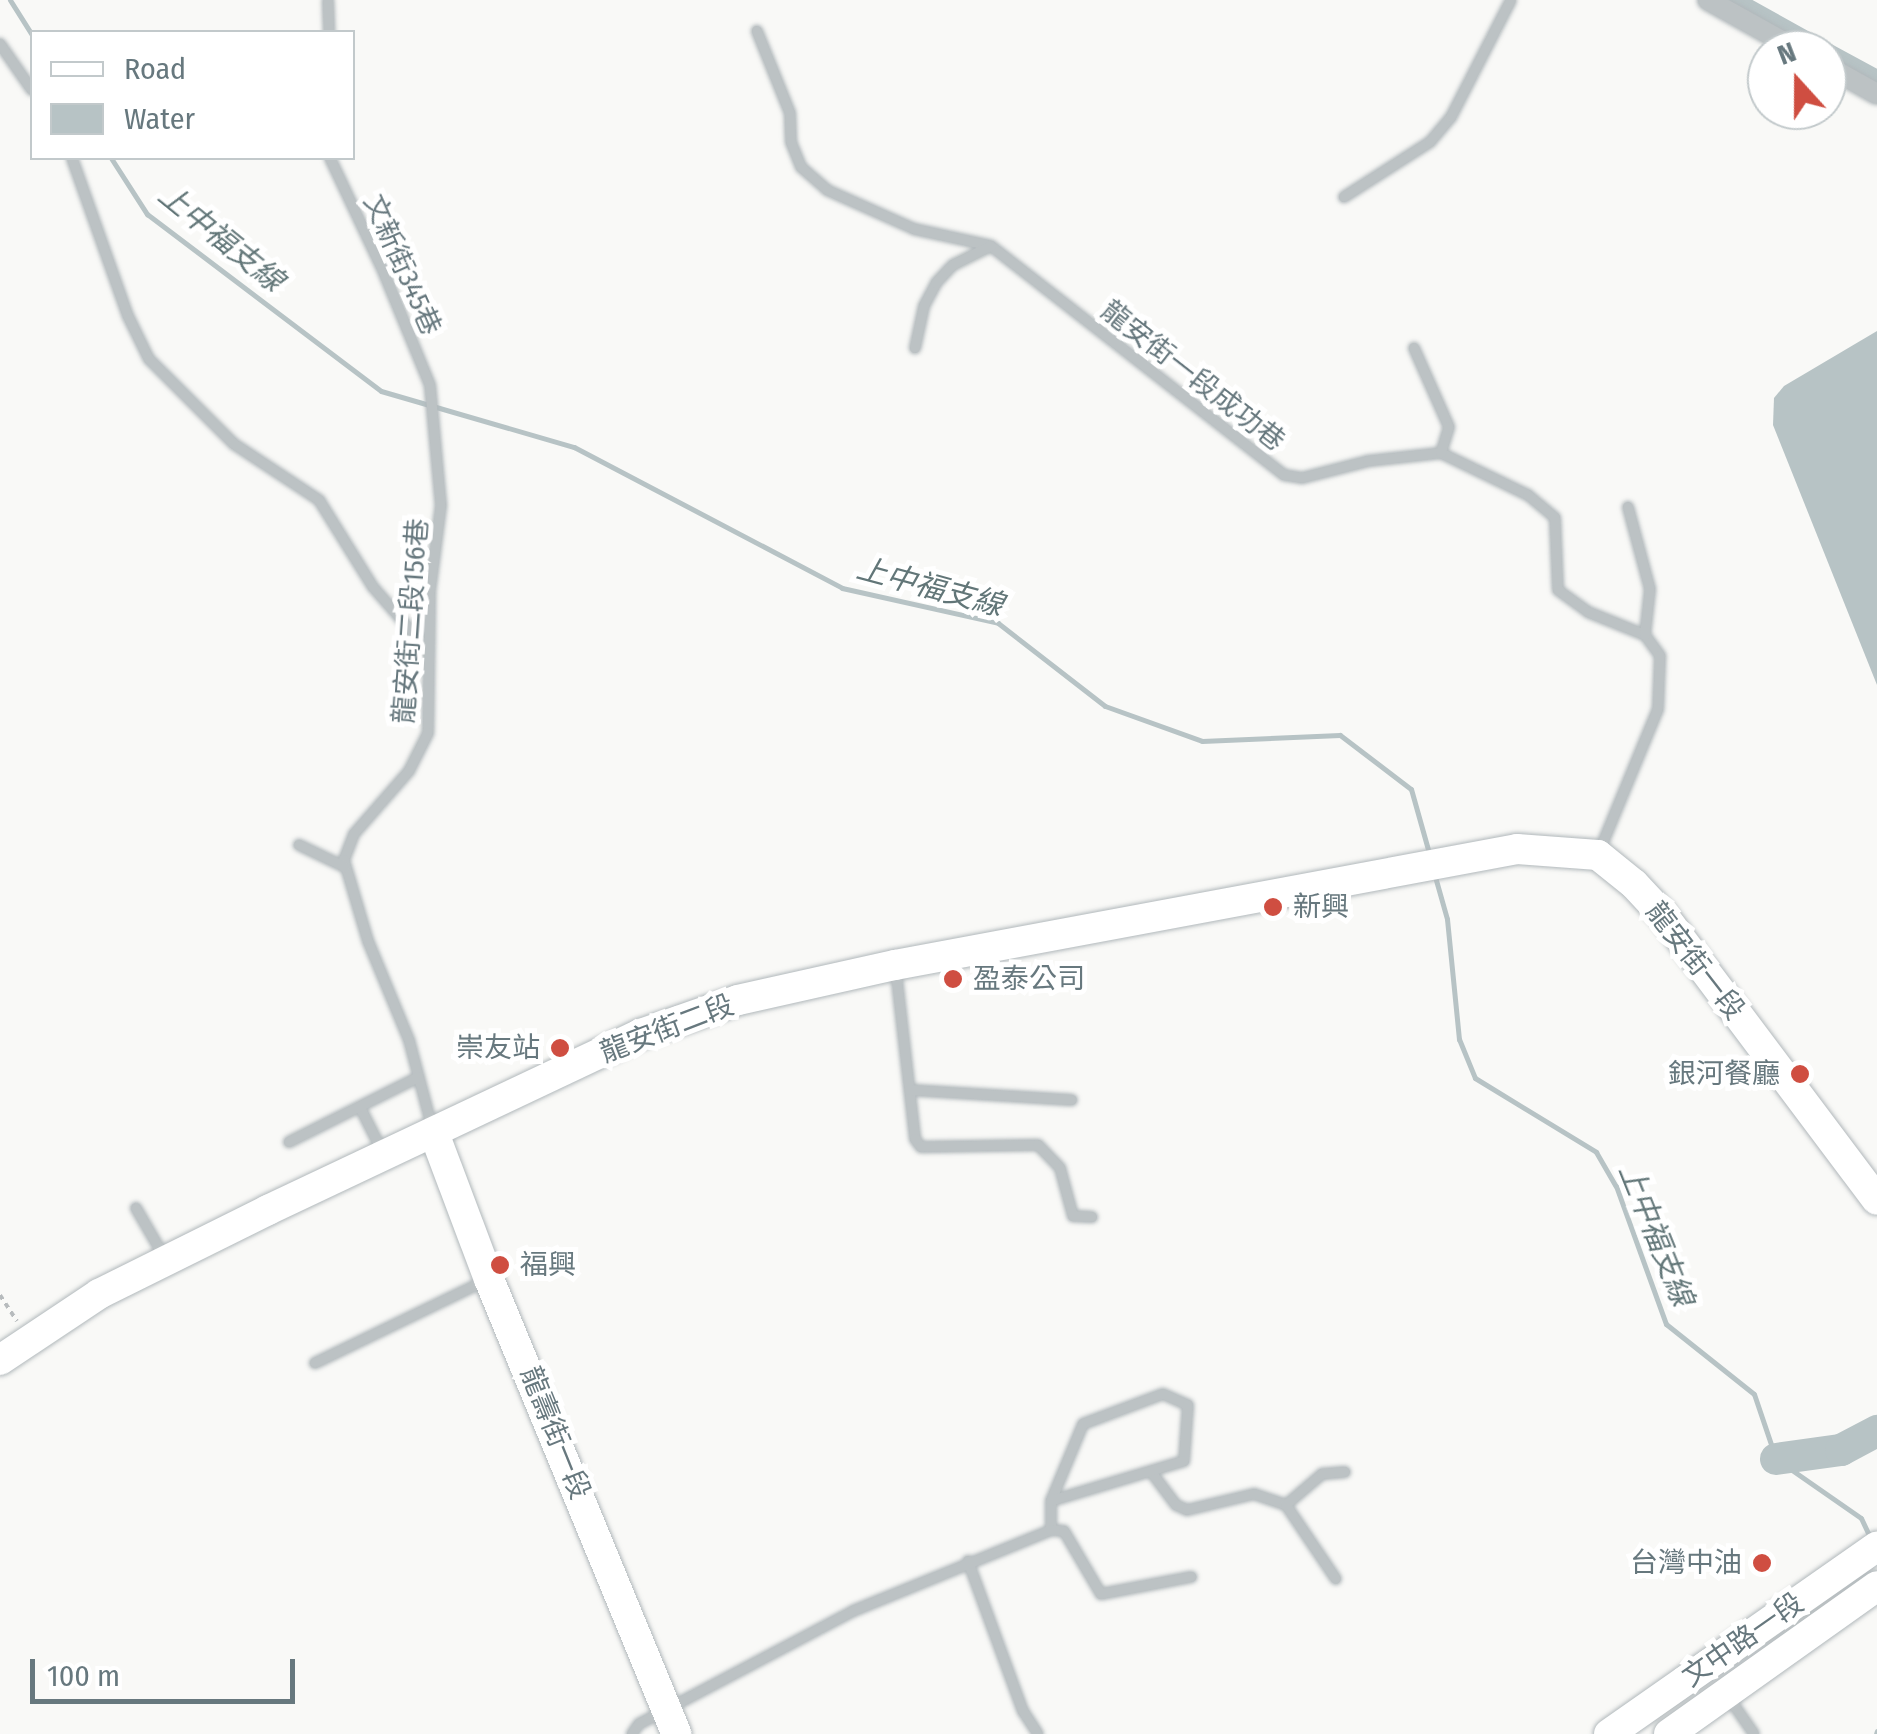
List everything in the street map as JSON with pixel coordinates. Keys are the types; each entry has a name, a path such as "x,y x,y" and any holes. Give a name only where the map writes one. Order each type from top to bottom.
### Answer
{"street":[{"path":"1708,0 1762,30"},
{"path":"1847,77 1877,94"},
{"name":"龍安街二段","path":"0,1360 27,1338 99,1294 166,1260 641,1034 738,1000 895,965 1518,849 1598,856"},
{"name":"龍安街一段","path":"1598,856 1663,915 1877,1200"},
{"name":"龍壽街一段","path":"434,1133 489,1279 672,1722"},
{"name":"文中路一段","path":"1609,1734 1877,1546"},
{"name":"文中路一段","path":"1669,1734 1877,1586"}],"lane":[{"path":"328,0 329,30"},
{"path":"1344,197 1430,142 1511,0"},
{"name":"龍安街一段成功巷","path":"757,31 790,113 790,142 802,167 828,190 914,229 991,246 1284,475 1302,478 1368,461 1441,453"},
{"path":"0,44 30,87"},
{"path":"73,160 128,316 149,359 234,444 320,500 373,587 429,650"},
{"name":"文新街345巷","path":"331,160 384,273 430,392 434,430"},
{"path":"914,348 924,306 936,282 952,265 991,246"},
{"path":"1414,348 1449,427 1441,453 1528,494 1555,518 1558,590 1588,612 1645,635 1660,656 1658,709 1598,856"},
{"name":"龍安街二段156巷","path":"345,867 354,834 410,771 428,734 429,650 441,505 434,430"},
{"path":"1628,507 1650,589 1645,635"},
{"path":"299,846 345,867 419,1077 434,1133"},
{"path":"895,965 916,1139 921,1148 1038,1145 1060,1168 1073,1216 1092,1217"},
{"path":"289,1142 419,1077"},
{"path":"910,1090 1072,1100"},
{"path":"360,1106 384,1156"},
{"path":"136,1208 166,1260"},
{"path":"314,1363 489,1279"},
{"path":"1051,1530 1052,1501 1083,1424 1163,1394 1188,1405 1184,1461 1052,1501"},
{"path":"1286,1505 1322,1474 1344,1472"},
{"path":"1152,1473 1176,1505 1187,1510 1254,1494 1286,1505 1336,1580"},
{"path":"632,1734 639,1724 672,1722 853,1610 1051,1530 1064,1531 1101,1594 1191,1577"},
{"path":"968,1562 1023,1710 1038,1734"},
{"path":"1727,1694 1754,1734"}],"path":[{"path":"0,1295 27,1338"}],"water":[{"path":"1877,331 1877,685 1773,425 1774,398 1784,386"}],"waterway":[{"name":"上中福支線","path":"10,0 30,32"},
{"path":"1734,0 1788,30"},
{"path":"1847,63 1877,79"},
{"name":"上中福支線","path":"112,160 147,214 381,391 574,447 842,588 998,623 1105,706 1202,741 1340,735 1411,789 1429,853"},
{"name":"上中福支線","path":"1434,873 1447,919 1459,1039 1475,1078 1596,1152 1616,1186 1666,1324 1754,1394 1776,1459 1861,1518 1870,1537"},
{"path":"1776,1459 1841,1450 1877,1431"}],"place":[{"name":"新興","path":"1273,907"},
{"name":"盈泰公司","path":"953,979"},
{"name":"崇友站","path":"560,1048"},
{"name":"銀河餐廳","path":"1800,1074"},
{"name":"福興","path":"500,1265"},
{"name":"台灣中油","path":"1762,1563"}]}
